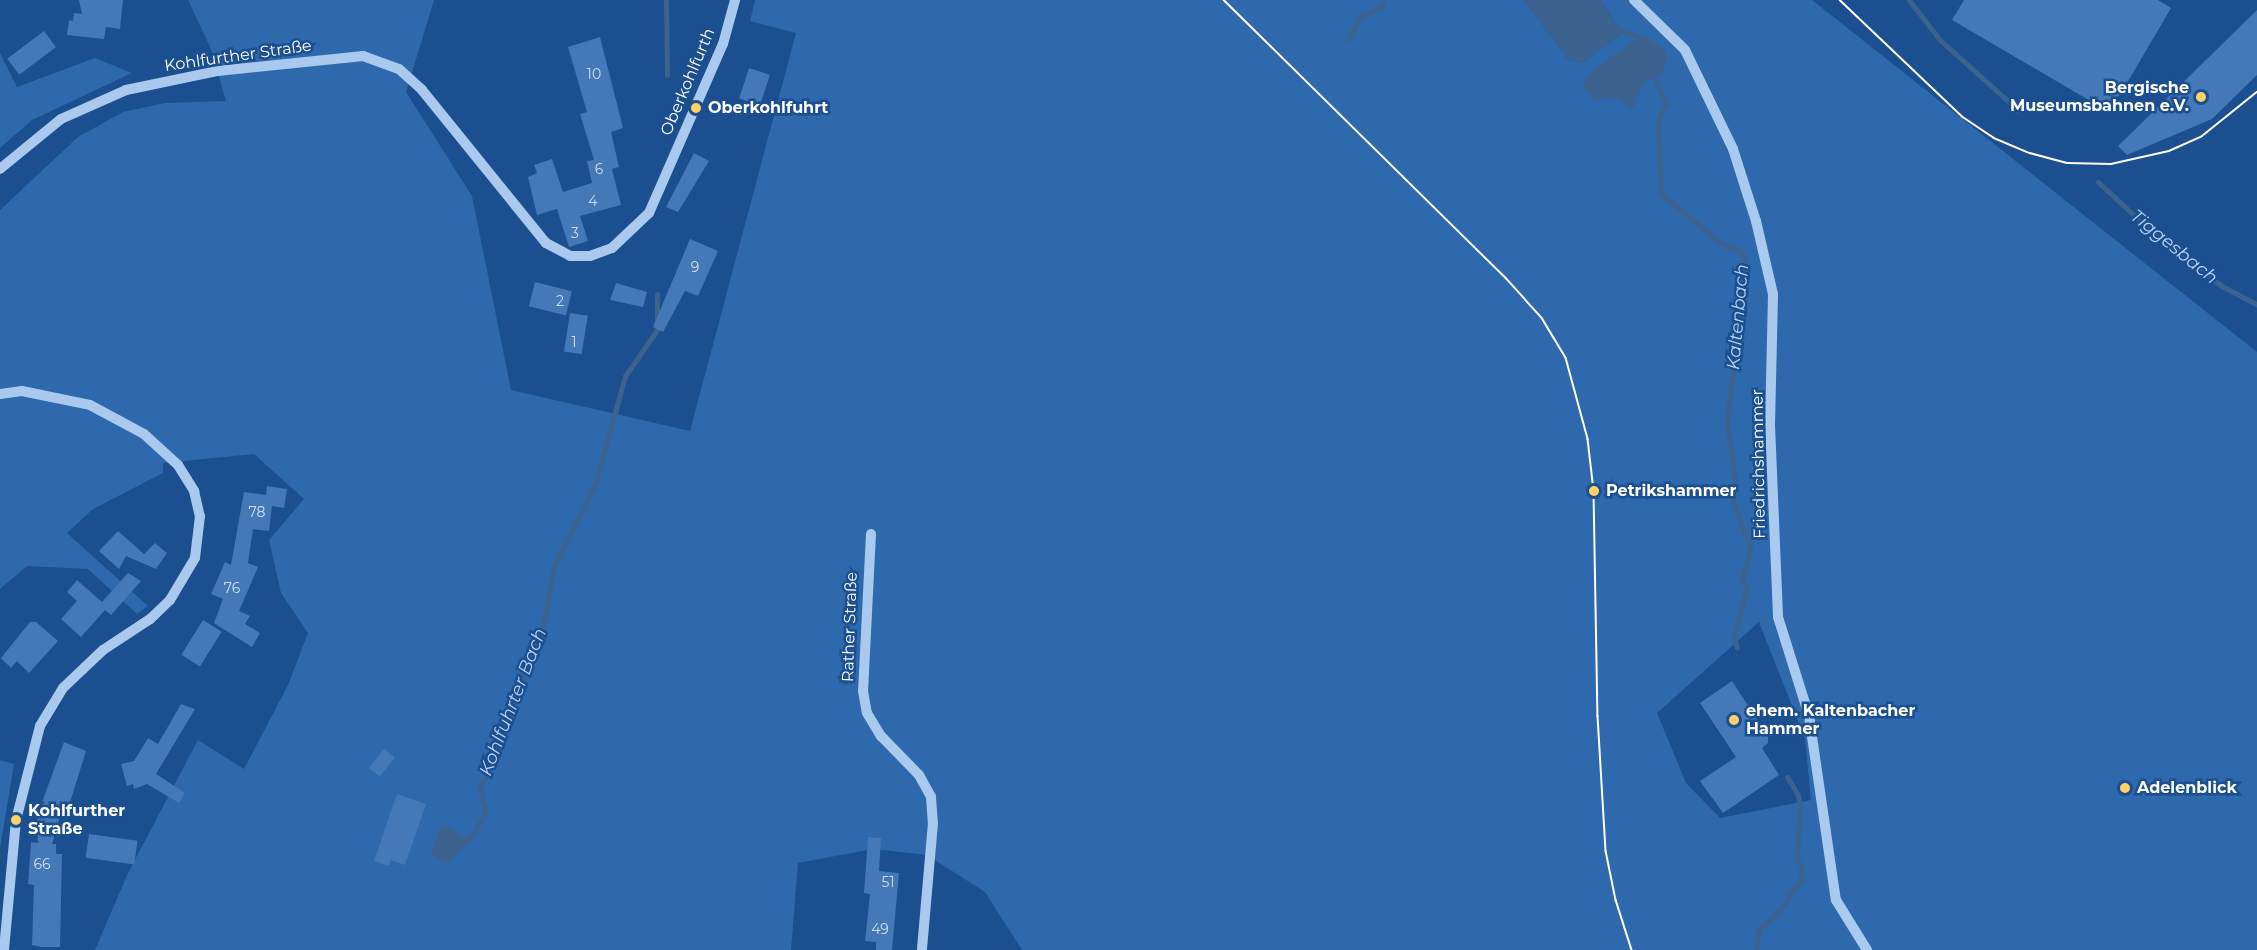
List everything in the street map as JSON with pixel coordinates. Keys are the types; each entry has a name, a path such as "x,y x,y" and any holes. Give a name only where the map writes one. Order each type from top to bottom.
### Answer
{"street":[{"name":"Oberkohlfurth","path":"470,144 529,227 546,243 570,256 590,256 612,248 649,213 723,44 735,0"},
{"name":"Friedrichshammer","path":"1634,0 1685,50 1733,149 1756,220 1773,294 1770,425 1778,617 1809,716 1836,900 1867,950"},
{"name":"Kohlfurther Straße","path":"0,169 61,119 126,90 218,71 363,56 399,69 470,144"},
{"path":"0,394 22,391 90,405 144,434 178,465 194,491 200,516 195,558 170,600 150,619 103,650 63,688 40,726 16,820 4,950"},
{"name":"Rather Straße","path":"871,534 863,691 867,713 881,736 919,775 931,797 933,823 922,950"}],"shaded area":[{"path":"188,0 434,0 406,92 472,196 511,390 690,431 796,33 750,21 755,0 1524,0 1568,59 1581,63 1622,33 1601,0 1812,0 2257,352 2257,950 1022,950 985,892 927,855 873,849 798,863 791,950 95,950 128,873 198,740 244,769 288,685 308,633 281,593 269,540 304,499 254,454 163,463 163,473 93,509 67,533 148,606 137,614 88,569 27,566 0,589 0,210 78,137 123,112 165,103 226,101 211,49","holes":["1759,622 1805,739 1811,800 1720,818 1686,783 1657,713"]},
{"path":"1524,0 1601,0 1622,33 1581,63 1568,59"},
{"path":"1643,35 1664,49 1667,58 1663,74 1643,83 1633,109 1616,98 1597,99 1587,93 1583,85 1592,71"},
{"path":"0,53 17,87 95,58 132,73 32,120 0,148"},
{"path":"0,760 14,764 0,848"},
{"path":"442,824 472,841 446,864 431,854"}],"building":[{"path":"79,0 123,0 120,29 106,27 104,39 67,35 69,20 73,21 74,13 82,14"},
{"path":"1964,0 2158,0 2171,8 2120,95 2104,109 1952,20"},
{"name":"Bergische Museumsbahnen e.V.","path":"2257,10 2257,75 2212,119 2127,155 2118,146"},
{"path":"44,31 56,47 19,75 7,59"},
{"path":"600,37 623,128 611,132 619,167 612,169 621,205 580,216 588,241 569,247 557,209 537,215 528,177 537,173 534,165 552,159 563,192 592,183 587,161 594,160 580,114 587,112 568,47"},
{"path":"749,68 770,75 760,105 739,98"},
{"path":"694,153 709,161 678,212 666,207"},
{"path":"690,239 718,251 698,296 685,291 663,332 653,327"},
{"path":"535,282 572,291 566,315 529,306"},
{"path":"616,283 647,292 643,307 610,300"},
{"path":"570,313 588,316 582,354 564,352"},
{"path":"267,486 287,489 284,508 272,506 269,531 253,529 248,563 258,567 239,611 250,616 245,624 260,633 252,647 214,623 223,599 211,594 225,562 231,565 244,492 266,495"},
{"path":"118,531 144,554 155,543 167,553 156,569 126,556 119,569 99,551"},
{"path":"128,573 141,581 111,615 105,610 81,637 61,619 77,601 67,592 77,580 102,602"},
{"path":"203,620 222,632 200,666 181,655"},
{"path":"30,622 36,622 58,641 29,673 17,661 11,668 1,658"},
{"path":"1732,681 1768,736 1768,743 1762,748 1779,775 1723,813 1700,781 1736,757 1700,703"},
{"path":"181,704 195,709 156,774 185,793 179,803 147,784 134,789 133,784 127,786 121,764 134,761 148,738 158,744"},
{"path":"64,742 86,751 66,815 61,813 52,844 56,844 56,854 62,854 60,947 42,947 32,945 34,885 28,884 31,842 38,843 37,816"},
{"path":"384,749 395,758 380,776 369,768"},
{"path":"397,794 426,804 405,865 391,860 389,866 374,861"},
{"path":"89,834 138,841 134,865 86,858"},
{"path":"868,837 881,838 879,871 899,873 892,950 876,950 876,942 865,941 870,894 864,893"}],"waterway":[{"name":"Kohlfuhrter Bach","path":"666,0 667,75"},
{"path":"1348,39 1361,16 1380,8 1384,0"},
{"name":"Tiggesbach","path":"1909,0 1940,40 2018,110"},
{"name":"Kaltenbach","path":"1616,28 1643,39"},
{"name":"Kaltenbach","path":"1652,74 1667,104 1658,120 1661,193 1720,243 1740,250 1745,260 1727,424 1735,478 1733,502 1751,549 1742,579 1747,589 1734,637 1737,648"},
{"name":"Tiggesbach","path":"2098,182 2173,251 2222,286 2257,305"},
{"name":"Kohlfuhrter Bach","path":"469,839 486,813 480,786 487,774 486,762 501,740 508,709 541,637 554,566 594,488 625,376 657,330 657,294"},
{"name":"Kaltenbach","path":"1756,950 1759,929 1780,910 1801,880 1802,867 1797,860 1800,808 1798,795 1787,777"}],"tram line":[{"path":"1224,0 1506,278 1542,318 1566,358 1588,439 1594,491 1598,716 1606,851 1616,900 1632,950"},
{"path":"1840,0 1963,117 1994,138 2030,153 2067,163 2111,164 2169,151 2202,136 2257,92"}],"place":[{"name":"Bergische Museumsbahnen e.V.","path":"2201,97"},
{"name":"Oberkohlfuhrt","path":"696,108"},
{"name":"Petrikshammer","path":"1594,491"},
{"name":"ehem. Kaltenbacher Hammer","path":"1734,720"},
{"name":"Adelenblick","path":"2125,788"},
{"name":"Kohlfurther Straße","path":"16,820"}]}
